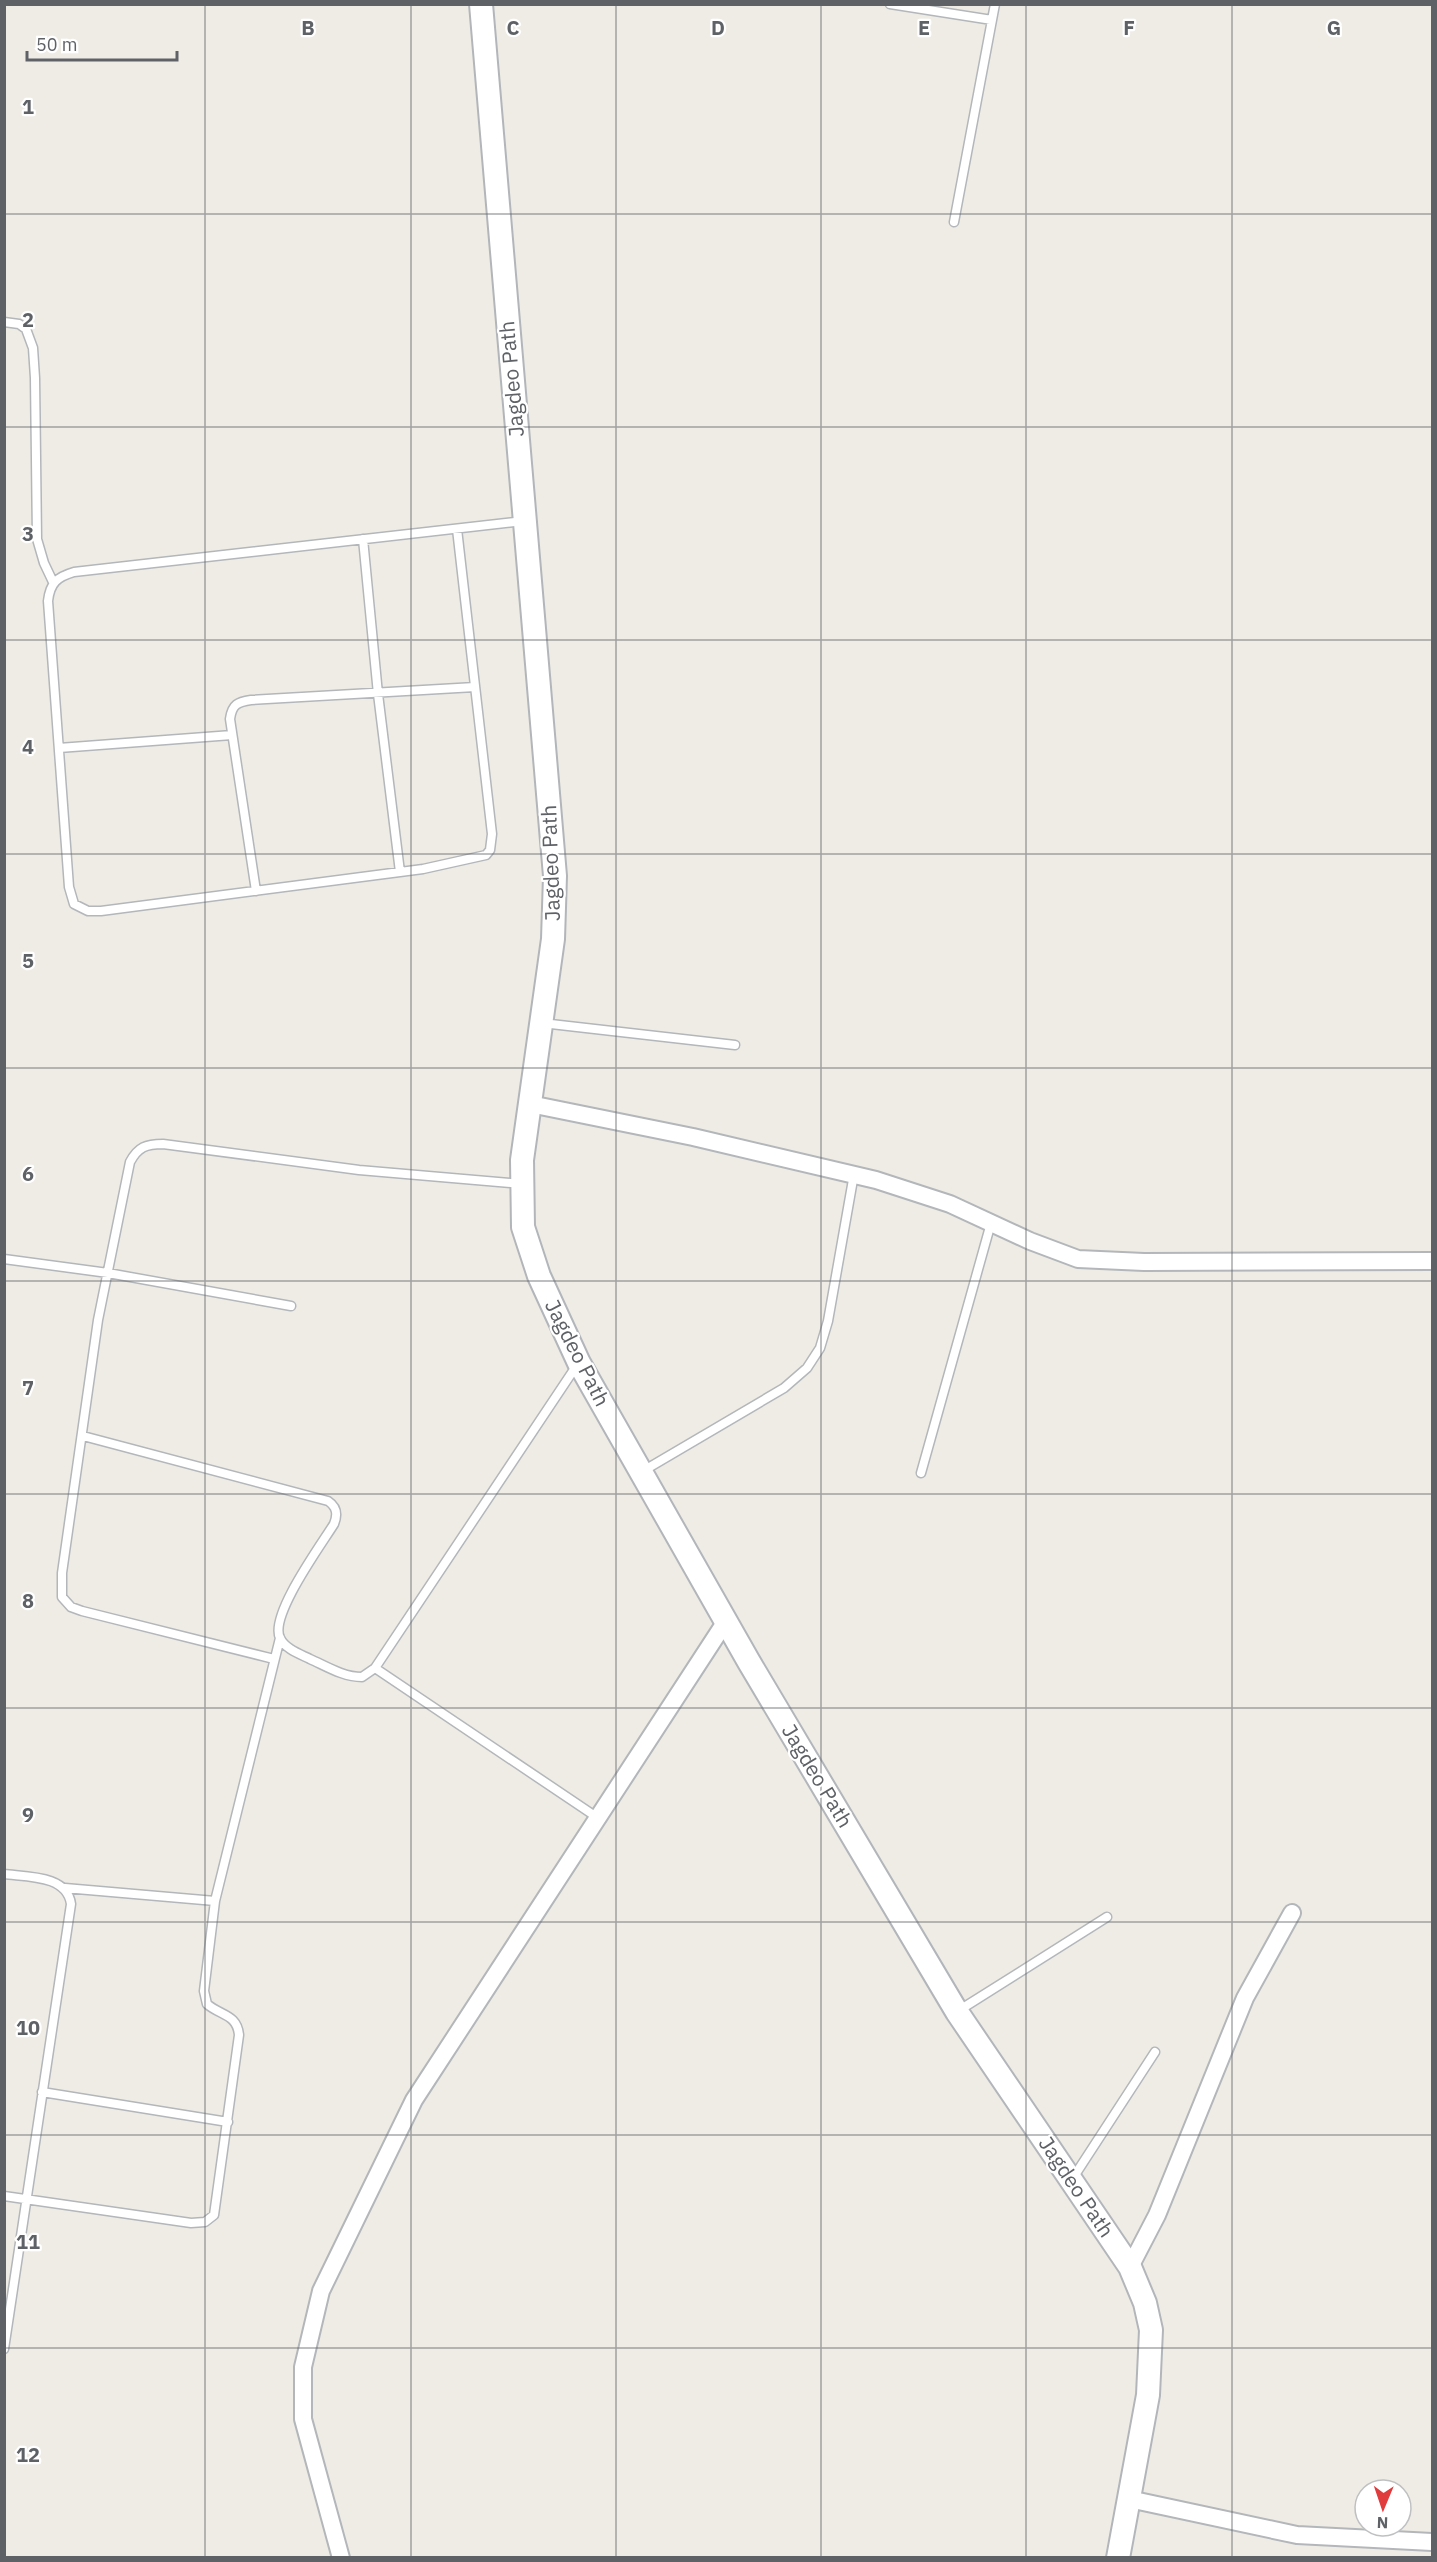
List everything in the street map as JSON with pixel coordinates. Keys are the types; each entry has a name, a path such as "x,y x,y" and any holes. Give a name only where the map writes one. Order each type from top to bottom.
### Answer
{"main road":[{"name":"Jagdeo Path","path":"481,4 555,876 553,939 522,1160 523,1227 539,1276 579,1363 726,1620 957,2012 1130,2267 1145,2303 1151,2331 1148,2395 1118,2558"}],"street":[{"path":"530,1104 693,1137 854,1174 915,1191 1054,1251 1078,1259 1106,1261 1432,1261"},
{"path":"341,2558 303,2420 303,2367 321,2291 414,2100 726,1620"},
{"path":"1130,2267 1157,2215 1245,1998 1292,1913"},
{"path":"1129,2499 1297,2535 1432,2542"}],"lane":[{"path":"890,4 992,20"},
{"path":"954,222 995,4"},
{"path":"4,322 19,324 26,329 33,348 37,539 53,582 48,601 69,886 71,898 80,908 102,911 400,872 478,858 490,850 492,834 457,529"},
{"path":"53,582 61,576 74,572 524,521"},
{"path":"363,539 378,694 400,872"},
{"path":"256,891 232,735 233,706 241,701 475,687"},
{"path":"59,748 232,735"},
{"path":"541,1023 735,1045"},
{"path":"274,1659 82,1611 65,1602 61,1591 98,1320 130,1162 134,1154 145,1145 163,1144 359,1170 522,1184"},
{"path":"641,1472 784,1388 807,1368 820,1348 828,1321 854,1174"},
{"path":"921,1473 991,1223"},
{"path":"4,1259 108,1273 291,1306"},
{"path":"280,1638 294,1651 344,1675 362,1677 375,1668 579,1363"},
{"path":"4,2196 191,2223 206,2222 214,2215 239,2036 238,2026 234,2020 212,2008 204,1999 215,1901 280,1638 277,1623 337,1515 333,1505 328,1501 83,1436"},
{"path":"375,1668 598,1818"},
{"path":"4,1874 43,1879 65,1888 215,1901"},
{"path":"4,2349 70,1915 70,1896 65,1888"},
{"path":"957,2012 1107,1917"},
{"path":"1071,2180 1155,2052"},
{"path":"42,2092 228,2122"}]}
